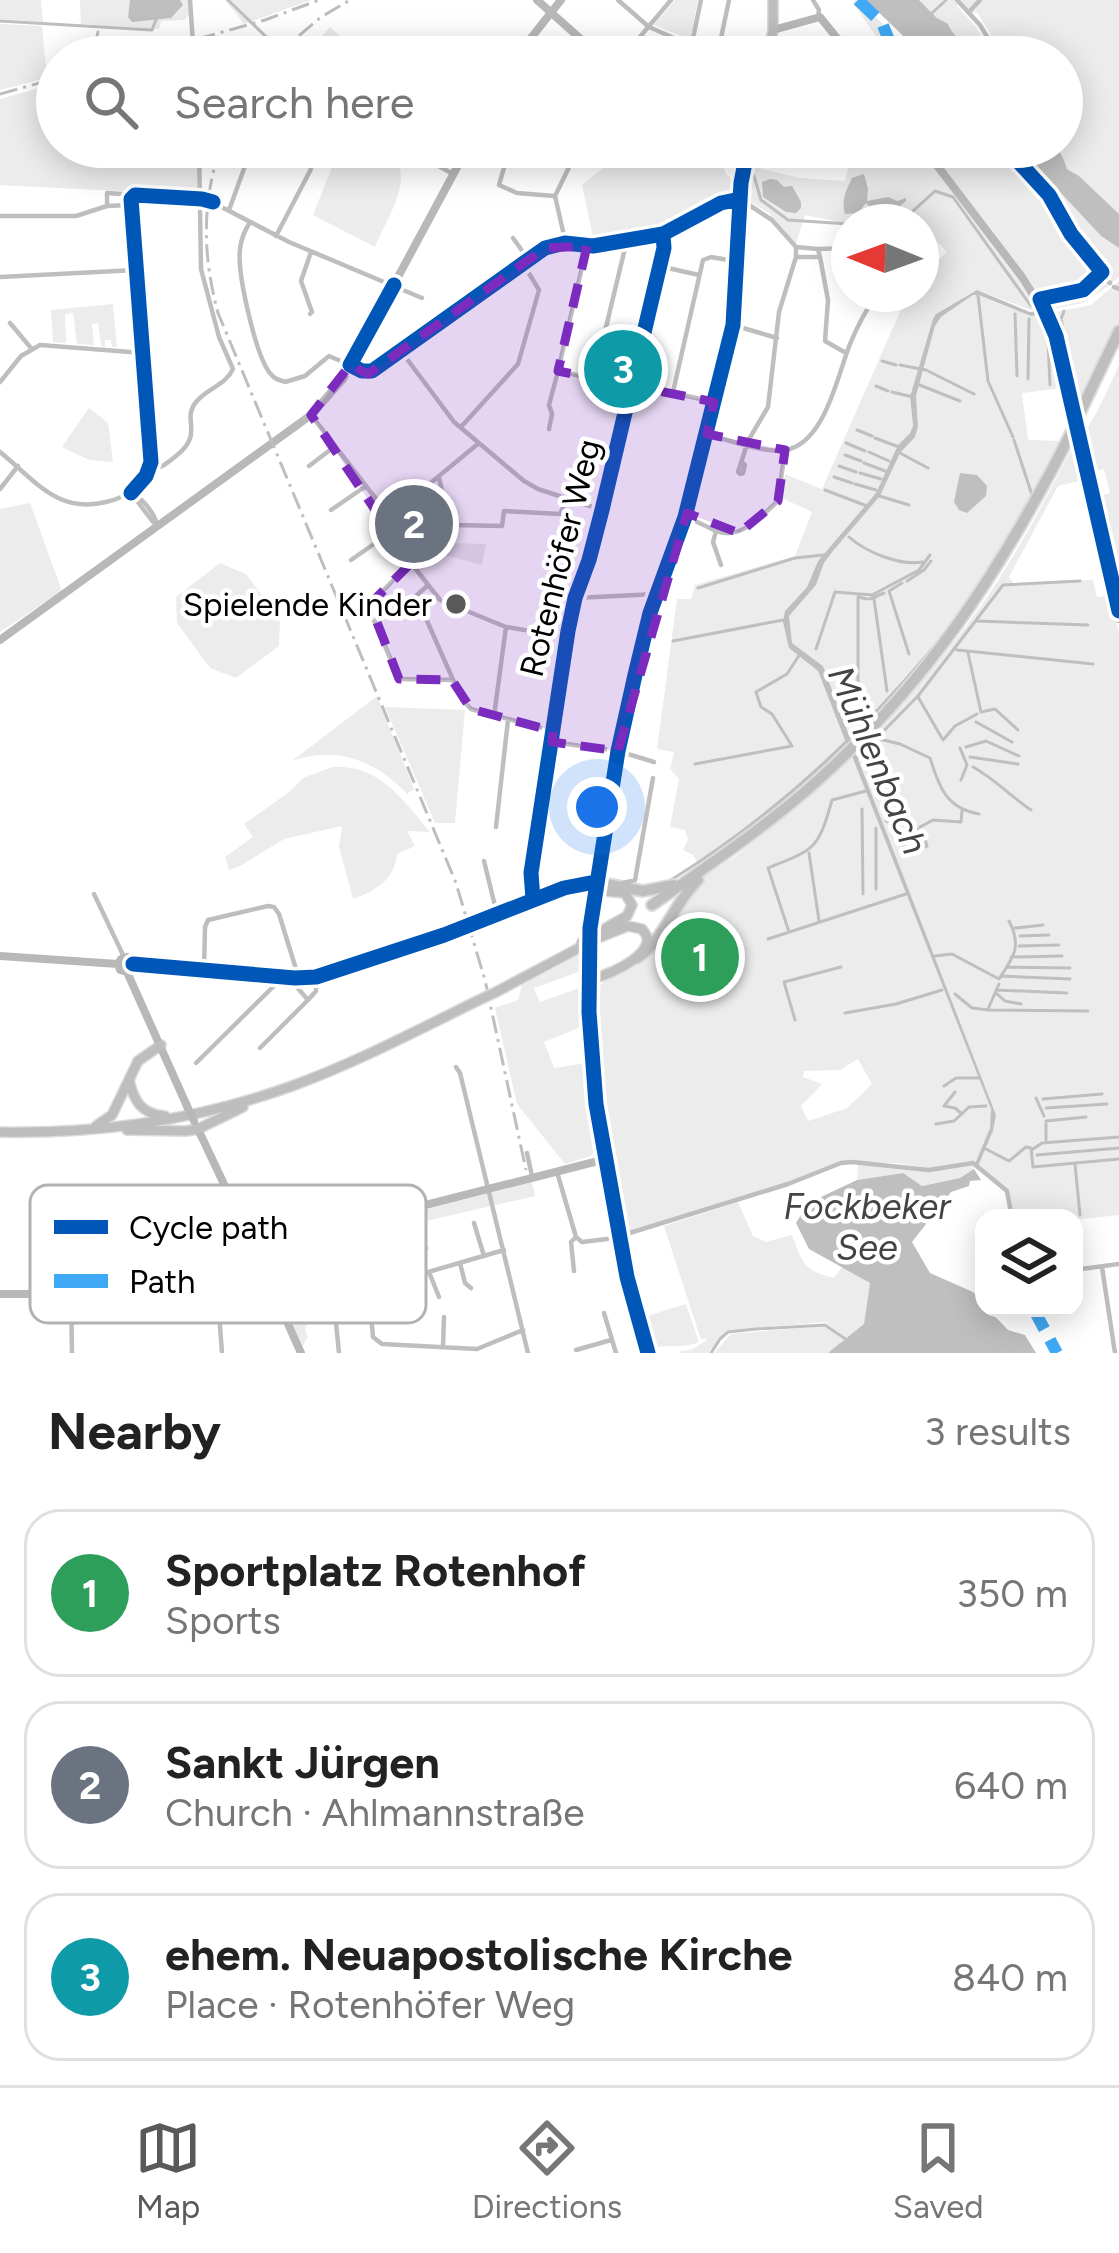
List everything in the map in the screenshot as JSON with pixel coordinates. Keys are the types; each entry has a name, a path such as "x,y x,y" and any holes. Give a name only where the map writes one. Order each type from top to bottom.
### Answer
{"highway":[{"path":"1075,428 1119,331"},
{"path":"652,904 786,813 928,671 975,610 1018,542 1119,342"},
{"path":"596,882 650,891 703,872"},
{"path":"637,958 651,947 679,900 703,872"}],"main road":[{"path":"772,0 772,36"},
{"path":"647,1353 620,1240 590,1050 589,976 596,882 618,751 657,594 685,517 733,325 743,168"},
{"path":"596,882 625,893 632,904 626,916 598,936"},
{"path":"0,1132 199,1131 216,1118 281,1093 496,992 652,904"},
{"path":"589,994 606,975 637,958 647,944 639,927 598,936"},
{"path":"589,976 606,975"},
{"path":"163,1048 140,1063 129,1080 133,1096 145,1111 176,1118"},
{"path":"87,1130 112,1115 138,1061 163,1048"},
{"path":"87,1130 176,1118 293,1086"}],"street":[{"path":"190,0 193,36"},
{"path":"537,0 577,36"},
{"path":"532,36 561,0"},
{"path":"618,0 649,27 672,36"},
{"path":"641,36 671,0"},
{"path":"694,36 701,0"},
{"path":"721,36 729,0"},
{"path":"813,0 818,17 834,36"},
{"path":"957,0 985,36"},
{"path":"969,12 980,0"},
{"path":"773,30 818,17"},
{"path":"150,470 159,469 188,446 195,403 227,380 233,369 201,269 200,168"},
{"path":"229,209 244,168"},
{"path":"276,236 311,168"},
{"path":"443,168 454,174"},
{"path":"0,640 311,415 339,385 457,168"},
{"path":"504,168 499,185 517,193 555,196"},
{"path":"566,243 555,196 569,168"},
{"path":"939,168 1042,308 1119,619"},
{"path":"107,206 107,193 202,199 311,252 422,298"},
{"path":"0,452 59,499 78,506 131,493 150,470 135,195"},
{"path":"250,222 239,249 241,273 267,369 285,382 305,376 329,356 372,371 544,248 663,234 722,203 740,199 772,220 796,248 819,253"},
{"path":"0,216 76,216 132,204"},
{"name":"Rotenhöfer Weg","path":"533,899 531,873 574,598 589,560 633,386 664,248 663,234"},
{"path":"460,427 521,359 539,290 513,238"},
{"path":"593,380 628,239"},
{"path":"549,429 549,405 587,246"},
{"path":"743,463 768,406 779,312 796,248"},
{"path":"796,257 831,251"},
{"path":"310,314 301,281 311,252"},
{"path":"819,253 828,300 825,341 846,353"},
{"path":"673,392 705,257 739,262"},
{"path":"659,266 699,275"},
{"path":"0,278 136,270"},
{"path":"1042,308 1083,290 1102,275 1114,286"},
{"path":"706,434 784,450 798,445 822,418 846,353 868,312"},
{"path":"10,323 32,348"},
{"path":"733,325 777,338"},
{"path":"0,382 21,356 47,344 142,353"},
{"path":"400,350 451,418 524,481 602,510"},
{"path":"558,371 714,403"},
{"path":"311,415 385,513 427,586 451,606 506,627 567,637"},
{"path":"385,513 439,477 479,442"},
{"path":"309,466 334,447"},
{"path":"685,517 727,535 739,533 778,501 784,450"},
{"path":"0,489 18,466"},
{"path":"439,477 448,520 454,525 502,526 503,511 560,514 567,499"},
{"path":"332,510 366,486"},
{"path":"131,493 158,526"},
{"path":"351,560 394,530"},
{"path":"716,531 713,542 721,565"},
{"path":"411,562 370,604 370,611 399,679 452,680"},
{"path":"427,586 416,596 462,700 471,709 553,731"},
{"path":"574,598 657,594"},
{"path":"494,716 506,627"},
{"path":"496,827 508,720"},
{"path":"551,742 618,751 654,762"},
{"path":"130,968 316,977 444,935 564,888 635,880 653,778"},
{"path":"484,861 497,914"},
{"path":"94,894 121,961"},
{"path":"204,970 208,920 274,907 296,969 296,985 308,1000"},
{"path":"0,956 130,959 163,1048 226,1185"},
{"path":"196,1063 283,977"},
{"path":"260,1048 316,991 316,977"},
{"path":"456,1067 528,1353"},
{"path":"527,1153 532,1179"},
{"path":"426,1206 606,1159"},
{"path":"620,1240 841,1163 929,1170 975,1164 1007,1191 1010,1209"},
{"path":"557,1172 575,1237"},
{"path":"474,1222 484,1256"},
{"path":"575,1237 587,1242 607,1239"},
{"path":"574,1271 571,1240 575,1237"},
{"path":"426,1273 504,1250"},
{"path":"460,1263 470,1288"},
{"path":"1083,1269 1119,1264"},
{"path":"1102,1267 1115,1353"},
{"path":"429,1272 439,1298"},
{"path":"604,1312 616,1353"},
{"path":"443,1348 444,1317"},
{"path":"72,1323 73,1353"},
{"path":"220,1323 222,1353"},
{"path":"286,1323 301,1353"},
{"path":"336,1323 339,1353"},
{"path":"372,1323 373,1337 382,1344 424,1350 486,1348 523,1330"},
{"path":"576,1350 612,1340"},
{"path":"382,1344 382,1353"}],"highlighted area":[{"path":"587,246 558,371 714,402 707,434 785,450 778,501 739,533 687,513 618,751 552,742 553,731 471,709 452,680 399,679 370,604 411,563 311,415 350,365 368,374 545,248"}],"shaded area":[{"path":"0,0 41,0 43,22 0,19"},
{"path":"80,0 130,0 128,17 182,6 180,0 189,0 190,13 185,20 161,21 159,29 81,24"},
{"path":"225,0 311,0 244,24"},
{"path":"675,0 698,0 691,36 654,25"},
{"path":"858,0 882,23 887,36 876,36 853,3"},
{"path":"919,0 1119,0 1119,214 1067,168 1083,168 1083,36 991,36 977,12 973,14 961,2 957,6 982,36 957,36"},
{"path":"0,24 42,26 43,36 36,36 36,81 0,90"},
{"path":"36,89 36,168 199,168 196,195 0,185 0,99"},
{"path":"332,168 400,168 397,197 375,247 313,215"},
{"path":"603,168 724,168 737,183 689,215 594,242 582,185"},
{"path":"750,168 845,181 848,168 1038,168 1101,236 1119,248 1119,277 1112,283 1101,270 1082,288 1042,296 1045,300 1084,291 1097,279 1110,285 1083,303 1036,312 977,290 936,314 910,397 910,433 898,445 876,493 818,561 807,587 785,611 789,648 818,671 848,748 793,798 700,867 683,850 688,839 685,830 670,827 679,779 670,769 674,752 657,749 677,599 691,599 695,585 795,556 812,512 782,498 785,474 822,489 900,312 939,312 939,259 947,252 939,243 939,204 831,204 831,220 805,215 796,244 769,213 747,200"},
{"path":"1119,281 1119,326 1075,419 1063,388 1022,393 1028,440 1065,441 997,562 900,694 852,743 823,666 792,643 788,616 816,585 833,551 880,496 910,442 918,426 916,397 935,326 973,295 1031,316 1091,305"},
{"path":"113,304 117,347 112,347 111,340 101,346 98,323 92,324 94,345 77,344 73,313 65,314 66,343 53,342 51,310"},
{"path":"1119,365 1119,606 1095,497 1110,493 1104,469 1089,472 1080,436"},
{"path":"89,408 108,423 113,462 89,460 62,447"},
{"path":"1075,442 1084,480 1058,486 1009,577 1014,584 1093,580 1097,597 1110,596 1119,634 1119,1215 1083,1219 1083,1209 1012,1209 1009,1190 978,1166 996,1115 856,754 953,643 1020,545"},
{"path":"30,503 62,591 0,632 0,509"},
{"path":"448,543 486,544 482,565 445,555"},
{"path":"220,563 246,574 280,620 279,646 236,678 210,668 177,623 176,597"},
{"path":"377,696 414,789 407,794 383,773 355,759 324,755 292,761"},
{"path":"385,707 465,710 455,823 435,823"},
{"path":"852,756 991,1109 985,1145 972,1163 974,1169 960,1178 921,1186 903,1173 857,1180 858,1165 930,1168 841,1162 628,1232 603,1115 590,996 607,978 644,955 705,876 790,812","holes":["858,1059 872,1084 847,1108 808,1121 801,1106 822,1084 803,1077 804,1071 840,1070"]},
{"path":"332,767 363,771 376,778 430,832 407,831 415,846 397,854 382,883 353,899 339,847 342,826 284,839 229,870 225,857 253,837 244,824 303,778"},
{"path":"581,954 581,971 534,988 540,1002 582,987 583,1026 544,1042 554,1068 586,1063 595,1150 591,1156 565,1164 517,1104 495,1008 518,1000 522,985"},
{"path":"532,1182 535,1196 426,1221 426,1209"},
{"path":"738,1202 753,1236 766,1242 792,1235 810,1269 834,1278 842,1267 870,1283 864,1324 848,1339 825,1322 726,1331 708,1353 681,1353 707,1340 701,1340 664,1226"},
{"path":"686,1304 699,1342 652,1348 644,1317"},
{"path":"292,1323 308,1323 303,1346"},
{"path":"825,1326 845,1341 828,1353 714,1353 731,1334"}],"water":[{"path":"130,0 180,0 183,5 171,18 132,22"},
{"path":"866,0 919,0 956,36 903,36"},
{"path":"1038,168 1067,168 1119,214 1119,248 1101,236"},
{"path":"864,174 867,201 888,197 906,201 844,204 852,178"},
{"path":"770,179 792,186 801,202 796,213 763,197 762,182"},
{"path":"977,290 1041,315 1031,316 973,295 941,317 916,396 915,437 900,453 880,496 833,551 816,585 789,616 792,643 823,666 852,743 848,748 818,671 789,648 785,611 807,587 818,561 876,493 898,445 910,433 910,397 933,319"},
{"path":"960,473 977,475 987,486 986,496 967,513 954,502"},
{"path":"856,754 996,1115 978,1166 991,1109 852,756"},
{"name":"Fockbeker See","path":"974,1169 981,1180 951,1192 912,1242 930,1273 975,1294 975,1317 996,1317 1008,1330 1025,1335 1036,1353 828,1353 864,1324 870,1283 809,1249 796,1223 808,1203 857,1180 903,1173 922,1186 960,1178"}],"waterway":[{"path":"228,0 265,36"},
{"path":"932,13 943,3"},
{"path":"0,21 152,30 157,17"},
{"path":"97,36 98,32"},
{"path":"754,176 761,200 788,220 831,223"},
{"path":"921,204 935,191 953,197 1031,306"},
{"path":"978,295 988,381 1013,437"},
{"path":"1064,311 1061,319 1076,385"},
{"path":"1039,313 1046,329"},
{"path":"1015,314 1017,376"},
{"path":"1028,379 1029,319"},
{"path":"1048,339 1050,385"},
{"path":"882,361 896,365"},
{"path":"900,365 926,370 974,394"},
{"path":"917,384 960,401"},
{"path":"876,386 888,391"},
{"path":"892,392 913,397"},
{"path":"857,430 872,436"},
{"path":"875,438 899,447"},
{"path":"1008,537 1032,495 1014,440"},
{"path":"846,443 865,451"},
{"path":"869,452 889,461"},
{"path":"898,452 928,468"},
{"path":"845,455 861,461"},
{"path":"864,463 888,472"},
{"path":"839,466 856,472"},
{"path":"860,473 881,479"},
{"path":"834,477 852,483"},
{"path":"855,484 876,490"},
{"path":"825,490 867,506"},
{"path":"876,495 909,505"},
{"path":"849,537 884,557 923,562"},
{"path":"698,588 795,558 824,555"},
{"path":"816,649 835,592 872,595 919,570 930,555"},
{"path":"907,581 931,561"},
{"name":"Mühlenbach","path":"857,758 918,696 1003,585 1080,581"},
{"path":"902,583 889,591 909,654"},
{"path":"870,599 884,593"},
{"name":"Mühlenbach","path":"839,711 858,697 858,597 867,599"},
{"name":"Mühlenbach","path":"874,599 887,691"},
{"path":"673,641 783,620"},
{"path":"977,621 1088,625"},
{"name":"Mühlenbach","path":"671,880 743,831 810,775 932,649"},
{"path":"957,650 1093,664"},
{"path":"968,653 981,712 995,709 1018,730"},
{"path":"695,764 792,746 772,714 761,707 756,692 787,674 800,654"},
{"path":"918,697 943,740 955,726 977,714"},
{"path":"976,722 1012,742"},
{"name":"Mühlenbach","path":"879,739 930,758 951,801 979,814"},
{"path":"966,747 986,741 1019,756"},
{"path":"960,748 967,765 961,780"},
{"path":"970,757 1018,764"},
{"path":"973,767 1031,810"},
{"name":"Mühlenbach","path":"789,932 768,868 812,846 832,800 866,791"},
{"name":"Mühlenbach","path":"862,809 863,894"},
{"name":"Mühlenbach","path":"920,827 933,820 961,822 962,811"},
{"name":"Mühlenbach","path":"886,821 917,829 927,846 915,850 898,844"},
{"name":"Mühlenbach","path":"876,828 876,889"},
{"path":"809,853 819,921"},
{"path":"768,939 906,894"},
{"path":"935,956 952,954 999,979 1014,951 1009,921"},
{"path":"1015,928 1043,925"},
{"path":"1020,936 1049,935"},
{"path":"1019,946 1059,945"},
{"path":"1011,957 1062,956"},
{"path":"795,1020 784,982 841,967"},
{"path":"1007,967 1070,968"},
{"path":"1001,976 1070,979"},
{"path":"988,1009 999,984"},
{"path":"845,1013 942,990"},
{"path":"996,990 1067,993"},
{"path":"996,993 1005,1001 1021,1004"},
{"path":"955,994 972,1008 1088,1011"},
{"path":"944,1086 956,1078 980,1078"},
{"path":"955,1092 944,1106 962,1114"},
{"path":"1043,1099 1102,1094"},
{"path":"1036,1098 1044,1116"},
{"path":"1046,1108 1107,1104"},
{"path":"936,1124 954,1121 969,1107 986,1106"},
{"path":"1046,1121 1086,1117"},
{"path":"1046,1124 1046,1140"},
{"path":"1033,1149 1042,1143 1119,1137"},
{"path":"986,1149 1009,1161 1031,1148 1033,1167 1119,1159"},
{"path":"1037,1155 1119,1148"},
{"path":"1075,1164 1079,1209"},
{"path":"711,1353 728,1332 756,1329 825,1325 847,1340"}],"railway":[{"path":"208,36 319,0"},
{"path":"299,36 350,0"},
{"path":"0,94 36,84"},
{"path":"215,168 206,230 218,313 456,883 485,980 526,1170"}],"marked path":[{"path":"858,0 882,23 887,36"},
{"path":"1038,1317 1057,1353"}],"cycle path":[{"path":"648,1353 627,1277 596,1104 589,1012 590,928 635,675 650,613 685,517 733,325 744,168"},
{"path":"1024,168 1049,195 1071,234 1102,272 1083,290 1040,299 1056,336 1119,611"},
{"path":"131,493 151,462 131,199 135,195 213,202"},
{"path":"394,285 350,365 362,371 372,371 545,248 565,243 593,246 663,234 721,203 740,199"},
{"path":"533,899 531,873 568,631 602,510 664,248 663,234"},
{"path":"133,964 316,977 444,935 564,888 595,882"}],"place":[{"name":"ehem. Neuapostolische Kirche","path":"623,369"},
{"name":"Sankt Jürgen","path":"414,524"},
{"name":"Spielende Kinder","path":"456,604"},
{"name":"Sportplatz Rotenhof","path":"700,957"}]}
